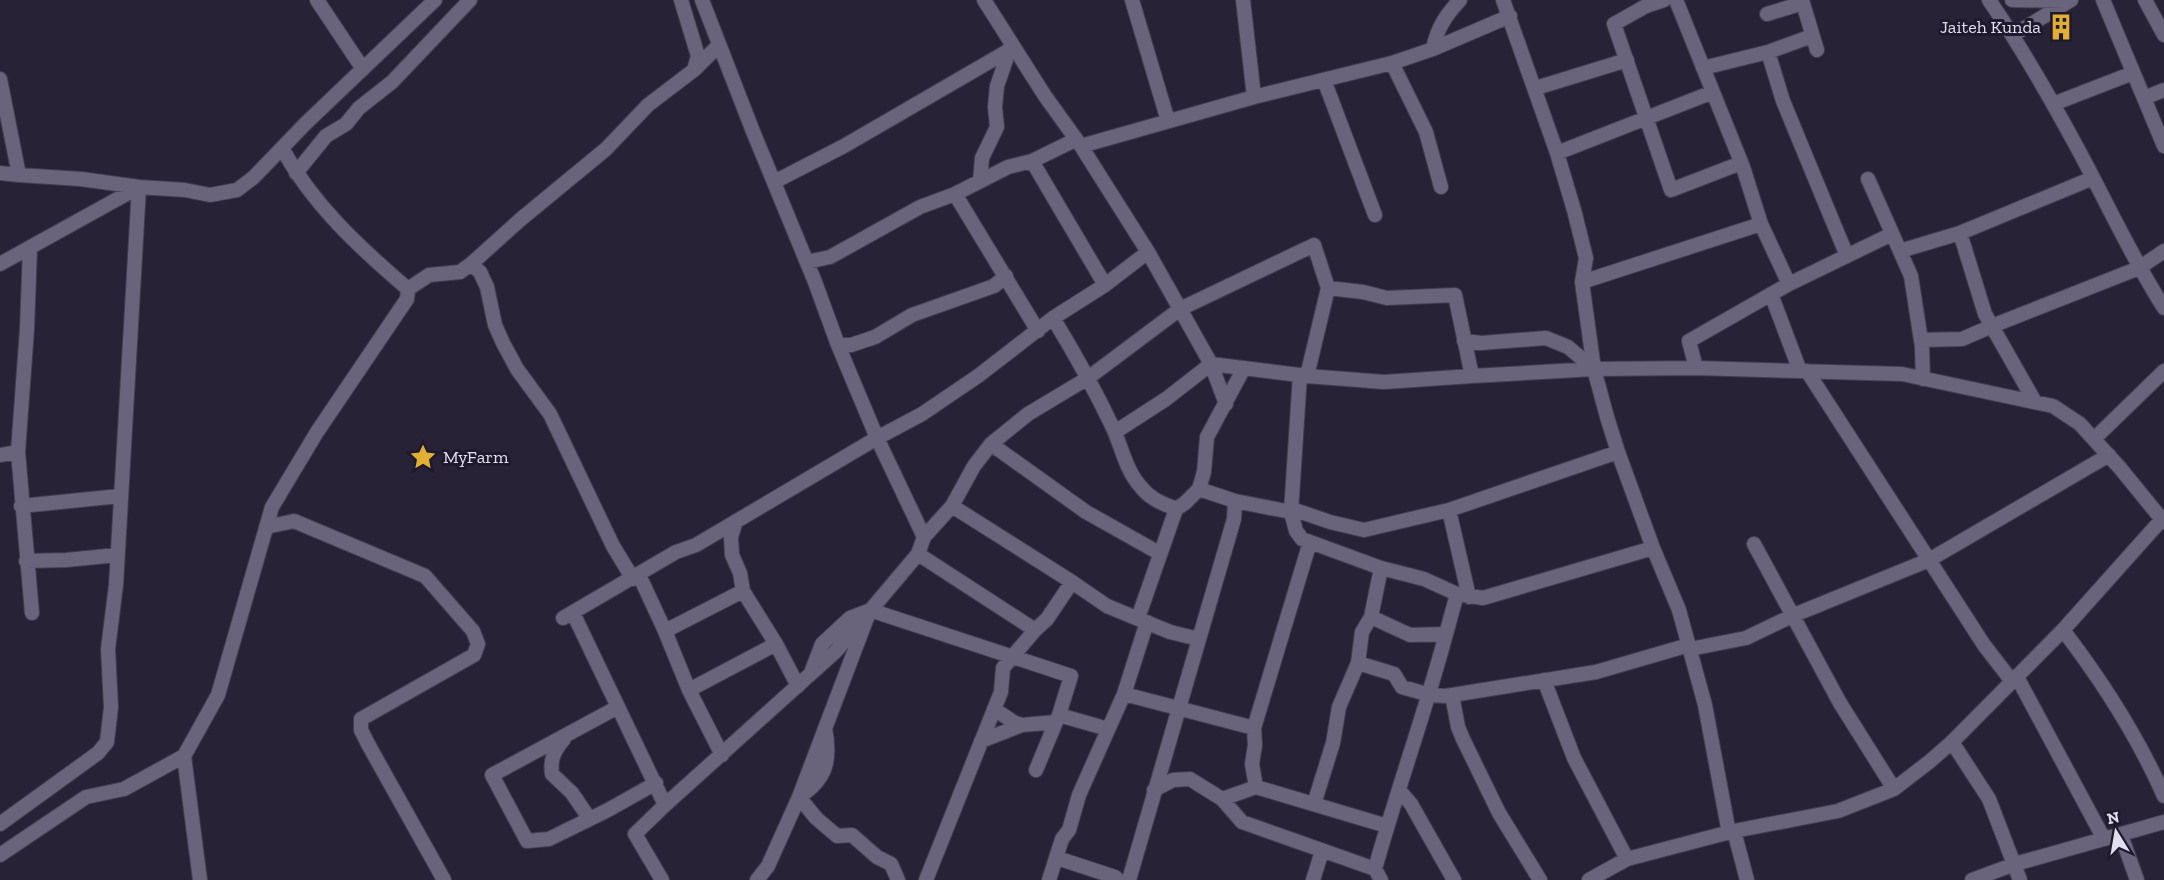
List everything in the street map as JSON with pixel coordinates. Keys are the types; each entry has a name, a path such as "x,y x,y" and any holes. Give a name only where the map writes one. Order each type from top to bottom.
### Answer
{"street":[{"path":"317,0 363,69"},
{"path":"296,173 326,136 346,124 359,108 392,82 470,0"},
{"path":"681,0 698,56 693,70"},
{"path":"702,0 838,345 877,438 924,537"},
{"path":"984,0 1010,50 1078,143 1148,252 1211,364 1226,404"},
{"path":"1132,0 1168,121"},
{"path":"1243,0 1254,97"},
{"path":"1433,49 1436,34 1445,16 1460,0"},
{"path":"1503,0 1536,88 1557,153 1586,258 1600,276"},
{"path":"1664,0 1644,3 1614,24 1671,190 1741,163"},
{"path":"1676,0 1741,163 1761,224 1789,284"},
{"path":"1989,0 2013,35 2053,104 2139,268 2164,308"},
{"path":"2012,0 2069,1"},
{"path":"2103,0 2164,146"},
{"path":"2145,0 2164,35"},
{"path":"2013,35 2069,1"},
{"path":"0,173 81,179 138,187 185,190 210,195 237,190 254,177 431,2"},
{"path":"1767,14 1803,2 1817,50"},
{"path":"807,262 830,257 920,207 955,194 1008,167 1032,161 1078,143 1361,69 1392,63 1433,49 1510,16"},
{"path":"1703,68 1768,52 1812,36"},
{"path":"408,289 429,275 460,272 471,264 521,219 606,149 648,105 693,70 719,45"},
{"path":"774,182 844,146 1010,50"},
{"path":"980,181 982,158 997,128 995,107 997,86 1010,50"},
{"path":"1768,52 1783,101 1847,256"},
{"path":"1536,88 1627,60"},
{"path":"1392,63 1426,132 1441,187"},
{"path":"2053,104 2133,73"},
{"path":"0,79 19,175"},
{"path":"1324,80 1375,215"},
{"path":"2144,98 2164,90"},
{"path":"1557,153 1713,92"},
{"path":"282,148 296,173 342,229 408,289"},
{"path":"1032,161 1105,285"},
{"path":"1900,251 1960,233 2093,178"},
{"path":"1868,179 1911,276 1921,340 1923,379"},
{"path":"0,264 138,187"},
{"path":"0,824 98,753 106,742 111,707 108,649 116,585 138,187"},
{"path":"955,194 1038,331"},
{"path":"1582,282 1761,224"},
{"path":"1960,233 1986,314 2035,402"},
{"path":"1696,368 1689,341 1789,284 1892,234"},
{"path":"662,880 635,834 836,651 918,554 924,537 952,506 974,466 991,444 1028,414 1088,378 1180,309 1314,245 1328,288 1303,375 1291,511 1296,531 1302,539 1381,568 1424,579 1463,595 1483,598 1653,549"},
{"path":"30,248 27,330 18,452 32,613"},
{"path":"1921,340 1962,339 2139,268 2164,251"},
{"path":"665,805 618,707 568,615 676,552 696,545 877,438 922,414 1148,252"},
{"path":"1586,258 1582,282 1594,369 1606,417 1653,549 1678,610 1705,705 1731,832 1747,880"},
{"path":"471,264 480,272 487,287 495,325 503,344 517,369 550,414 613,546 636,577 665,631 689,690 722,754"},
{"path":"838,345 851,345 875,337 912,315 994,286 1006,276"},
{"path":"1328,288 1363,292 1387,298 1455,295 1472,376"},
{"path":"0,855 86,797 124,789 184,756 218,695 272,507 317,432 407,300 408,289"},
{"path":"1771,294 1804,371 1984,645 2014,678 2104,839"},
{"path":"1053,318 1088,378 1139,486 1152,499 1176,509"},
{"path":"1464,341 1480,343 1546,338 1568,347 1594,369"},
{"path":"1115,432 1166,399 1211,364 1384,382 1594,369 1696,368 1902,374 2053,406 2080,424 2163,520 2063,630 1952,742 1894,789 1838,811 1731,832 1627,859 1589,880"},
{"path":"1049,880 1062,839 1069,830 1079,795 1124,694 1159,553 1176,509 1199,489 1204,472 1207,436 1244,368"},
{"path":"2094,439 2164,371"},
{"path":"991,444 1086,512 1159,553"},
{"path":"0,455 18,452"},
{"path":"1199,489 1235,501 1291,511 1364,530 1449,510 1618,452"},
{"path":"1358,663 1394,674 1402,687 1430,695 1449,695 1596,672 1689,647 1746,638 1794,615 1929,560 2109,455"},
{"path":"21,506 120,496"},
{"path":"1057,858 1123,877 1154,790 1199,639 1234,519 1235,501"},
{"path":"952,506 1107,606 1170,632 1199,639"},
{"path":"1154,790 1173,780 1190,779 1222,799 1242,822 1378,874 1387,826 1430,695 1446,634 1463,595 1449,510"},
{"path":"266,527 294,521 425,576 473,631 478,644 474,655 362,719 361,730 368,744 444,880"},
{"path":"736,521 731,537 732,555 740,573 742,591 776,644 798,686"},
{"path":"1256,787 1252,764 1255,746 1254,728 1310,542"},
{"path":"1754,544 1840,703 1894,789"},
{"path":"918,554 1035,630"},
{"path":"26,561 117,555"},
{"path":"1314,804 1334,743 1339,707 1358,663 1362,632 1371,616 1381,568"},
{"path":"926,880 1001,692 1003,668 1047,619 1072,582"},
{"path":"665,631 742,591"},
{"path":"757,880 768,866 799,797 810,790 828,763 825,728 870,610"},
{"path":"809,676 822,644 850,618 870,610 1071,676 1057,719 1036,770"},
{"path":"1371,616 1410,635 1446,634"},
{"path":"2063,630 2114,704 2156,777 2164,796"},
{"path":"689,690 776,644"},
{"path":"836,651 850,666"},
{"path":"1544,680 1574,758 1627,859"},
{"path":"1124,694 1254,728"},
{"path":"1416,739 1432,711 1449,695"},
{"path":"1449,695 1458,728 1499,813 1540,880"},
{"path":"618,707 492,775 527,841 549,839 656,783"},
{"path":"994,709 1022,725"},
{"path":"981,741 1022,725 1057,719 1108,729"},
{"path":"569,734 555,750 550,763 552,774 572,793 589,818"},
{"path":"1952,742 1989,799 2020,880"},
{"path":"184,756 200,880"},
{"path":"1222,799 1256,787 1387,826"},
{"path":"1399,790 1411,804 1454,880"},
{"path":"799,797 816,818 837,836 852,835 877,857 891,864 897,880"},
{"path":"1972,880 2015,864 2164,822"},
{"path":"2121,835 2137,880"},
{"path":"1313,880 1322,851"}],"place":[{"name":"Jaiteh Kunda","path":"2061,27"},
{"name":"MyFarm","path":"423,457"}]}
